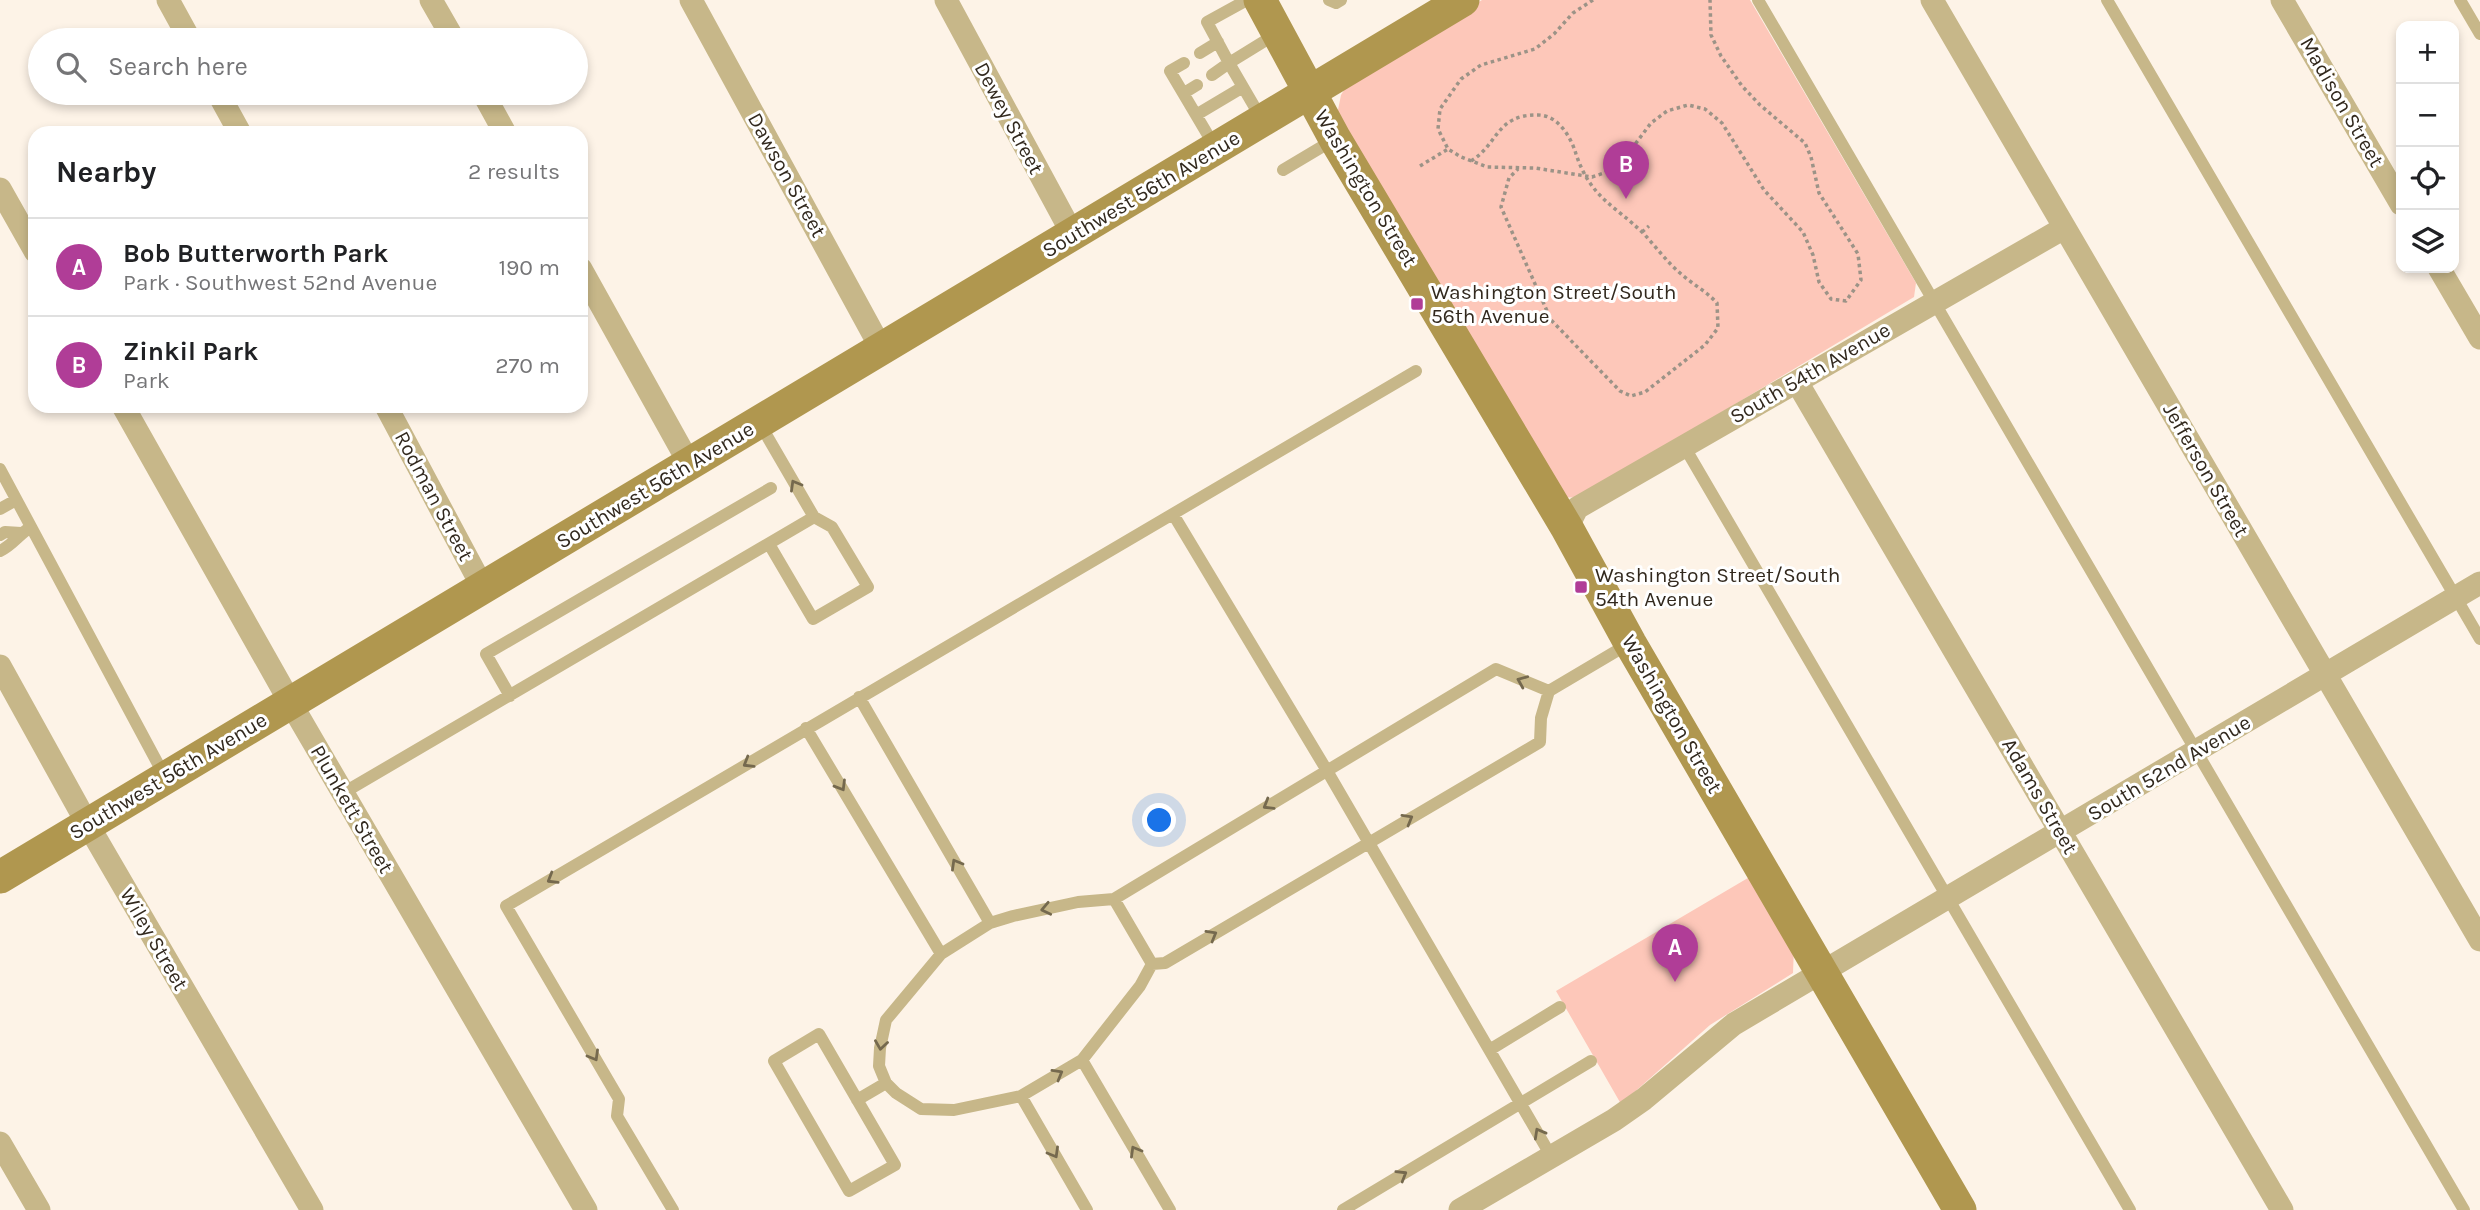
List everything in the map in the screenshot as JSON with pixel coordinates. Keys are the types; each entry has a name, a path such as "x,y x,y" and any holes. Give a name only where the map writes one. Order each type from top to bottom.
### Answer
{"street":[{"path":"168,0 183,28"},
{"path":"432,0 447,28"},
{"name":"Dawson Street","path":"691,0 882,350"},
{"name":"Dewey Street","path":"946,0 1073,235"},
{"name":"Washington Street","path":"1260,0 1335,139 1567,528 1630,643 1960,1210"},
{"name":"Southwest 56th Avenue","path":"0,877 1463,0"},
{"name":"Jefferson Street","path":"1932,0 2480,940"},
{"name":"Madison Street","path":"2282,0 2396,195"},
{"path":"225,105 236,126"},
{"path":"490,105 501,126"},
{"path":"1,194 28,239"},
{"name":"South 54th Avenue","path":"1567,528 1577,508 2064,228"},
{"path":"2442,273 2480,338"},
{"path":"588,282 690,465"},
{"name":"Adams Street","path":"1797,382 2282,1210"},
{"name":"Plunkett Street","path":"126,413 290,702 586,1210"},
{"name":"Rodman Street","path":"390,413 482,586"},
{"name":"South 52nd Avenue","path":"1460,1210 1614,1120 1644,1099 1734,1024 1821,970 2196,753 2480,583"},
{"name":"Wiley Street","path":"0,666 88,825 312,1210"},
{"path":"0,1143 39,1210"}],"lane":[{"path":"1247,0 1208,22 1263,121"},
{"path":"1329,0 1336,3 1341,0"},
{"path":"1758,0 2464,1210"},
{"path":"2107,0 2480,639"},
{"path":"2460,0 2480,34"},
{"path":"1212,75 1277,33"},
{"path":"1200,53 1217,42"},
{"path":"1184,63 1170,71 1216,148"},
{"path":"1184,93 1197,85"},
{"path":"1196,115 1243,87"},
{"path":"1283,170 1335,139"},
{"path":"673,1210 617,1115 619,1099 506,906 1416,371"},
{"path":"759,423 814,517 832,527 868,587 813,619 769,544"},
{"path":"1684,446 2130,1210"},
{"path":"0,469 16,500 26,530 166,778"},
{"path":"510,696 486,654 771,488"},
{"path":"0,509 16,500"},
{"path":"1173,514 1369,842 1551,1156"},
{"path":"343,793 814,517"},
{"path":"0,535 26,530"},
{"path":"1,549 12,545 26,530"},
{"path":"1152,964 1165,963 1540,742 1541,718 1549,691 1630,643"},
{"path":"1152,964 1140,986 1082,1060 1021,1096 954,1110 921,1108 896,1093 886,1083 879,1066 886,1020 941,954 990,923 1078,902 1114,899 1496,669 1549,691"},
{"path":"859,697 990,923"},
{"path":"806,728 941,954"},
{"path":"1114,899 1152,964"},
{"path":"1490,1049 1560,1007"},
{"path":"819,1034 857,1100 895,1165 849,1191 774,1061 819,1034"},
{"path":"1082,1060 1170,1210"},
{"path":"1343,1210 1591,1061"},
{"path":"857,1100 886,1083"},
{"path":"1021,1096 1087,1210"}],"path":[{"path":"1593,0 1573,13 1554,34 1535,49 1481,65 1461,79 1440,109 1438,129 1448,149 1487,167 1535,168 1592,177 1604,173 1627,155 1651,122 1667,111 1688,105 1705,109 1722,123 1764,190 1803,232 1813,255 1819,282 1831,299 1846,301 1861,280 1858,254 1819,193 1805,143 1760,106 1721,56 1711,35 1710,0"},
{"path":"1471,161 1479,156 1504,125 1521,116 1542,115 1560,125 1573,143 1586,176 1608,205 1642,232 1681,274 1708,292 1717,303 1718,328 1705,345 1644,392 1631,396 1620,391 1551,320 1539,296 1501,207 1509,178 1518,169"},
{"path":"1420,166 1448,149"},
{"path":"1642,232 1649,226"}],"shaded area":[{"path":"1482,0 1750,0 1916,283 1914,297 1580,497 1558,498 1337,115 1341,95 1347,85"},
{"path":"1753,875 1794,946 1793,973 1710,1025 1621,1104 1556,991"}],"place":[{"name":"Zinkil Park","path":"1626,199"},
{"name":"Washington Street/South 56th Avenue","path":"1417,304"},
{"name":"Washington Street/South 54th Avenue","path":"1581,587"},
{"name":"Bob Butterworth Park","path":"1675,982"}]}
